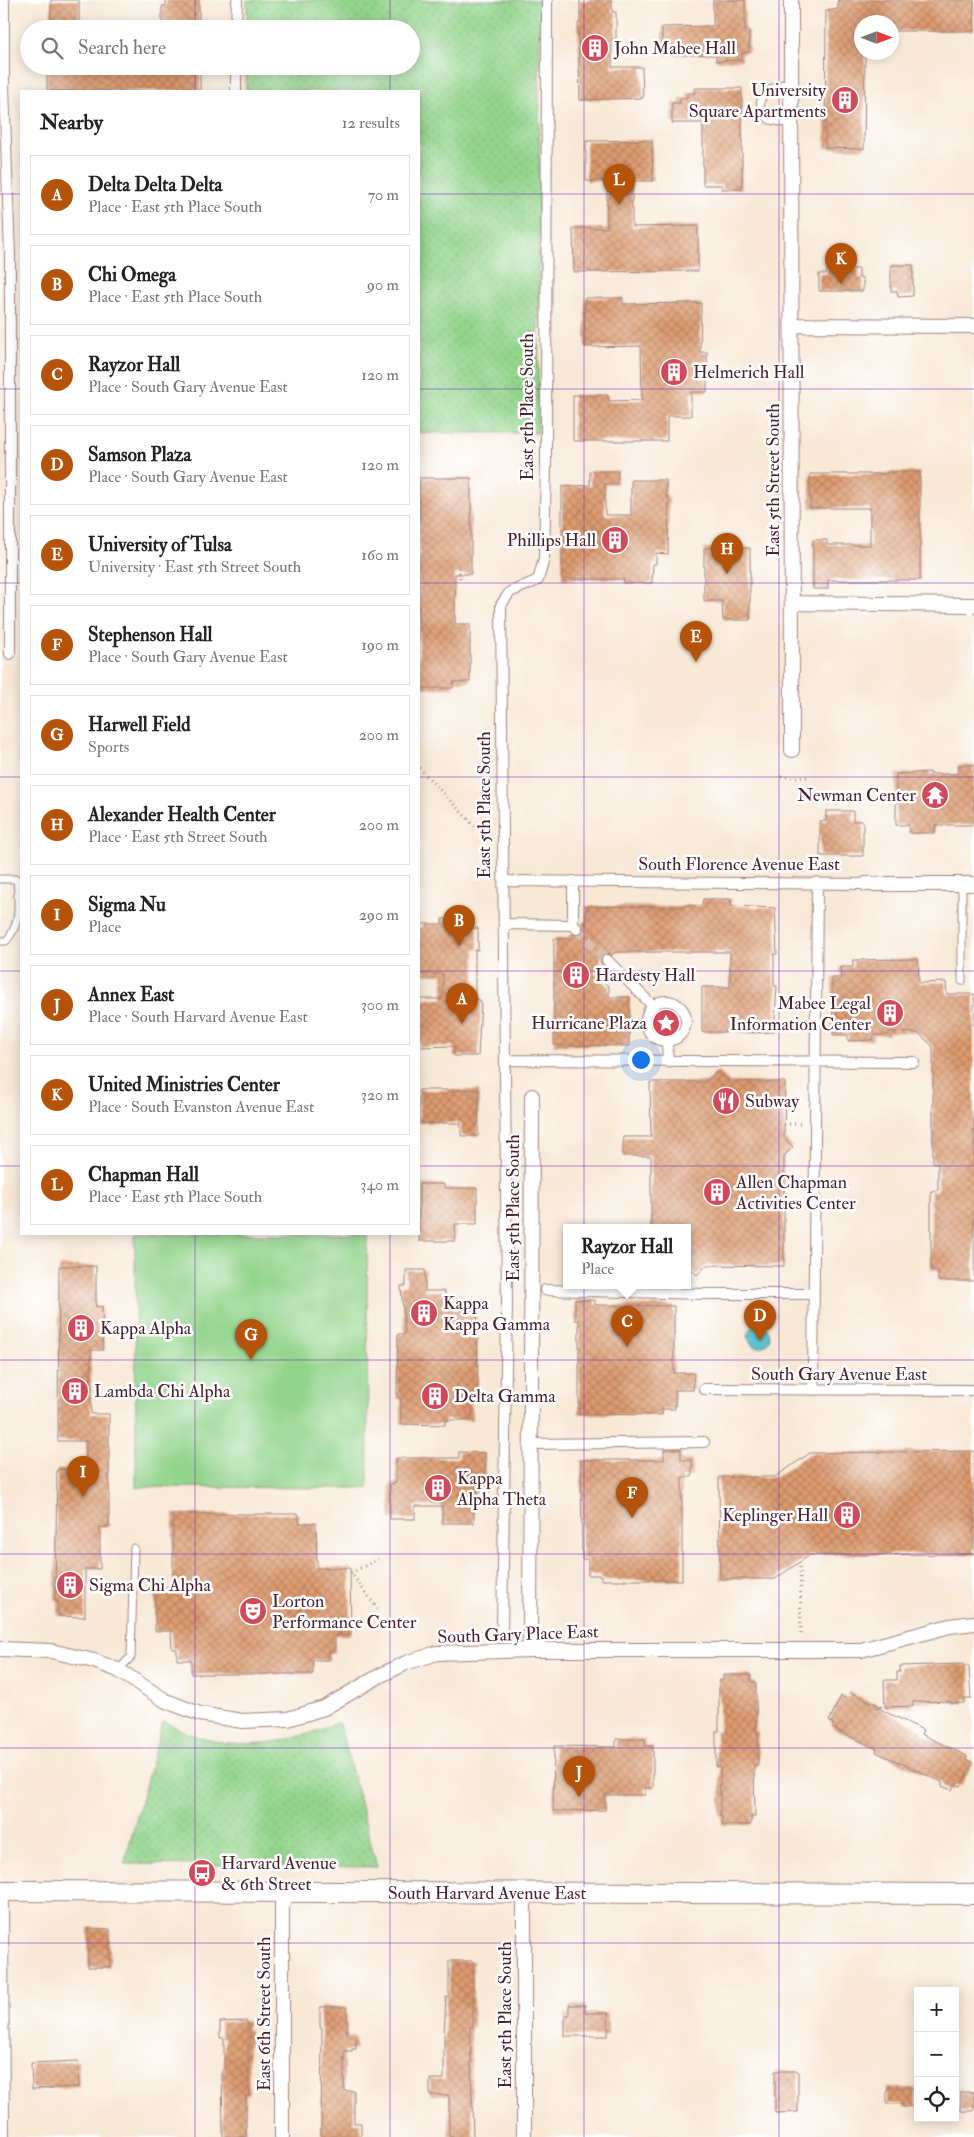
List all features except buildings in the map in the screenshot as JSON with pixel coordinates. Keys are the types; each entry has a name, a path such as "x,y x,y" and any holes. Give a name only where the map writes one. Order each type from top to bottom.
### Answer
{"main road":[{"name":"South Harvard Avenue East","path":"1,1892 974,1894"}],"street":[{"path":"4,0 4,86 10,256 10,654"},
{"path":"236,20 237,0"},
{"name":"East 5th Place South","path":"502,1632 506,1303 505,924 501,605 510,592 538,580 544,559 547,0"},
{"name":"East 5th Street South","path":"791,0 792,750"},
{"path":"236,75 236,90"},
{"path":"791,326 974,326"},
{"path":"793,603 974,605"},
{"name":"South Florence Avenue East","path":"504,881 968,884"},
{"path":"505,924 575,927 573,881"},
{"path":"813,1390 817,882"},
{"path":"607,960 653,1006"},
{"path":"666,1001 673,1002 683,1011 686,1018 683,1031 679,1036 667,1041 655,1038 648,1028 647,1016 653,1006 666,1001"},
{"path":"667,1041 668,1062"},
{"path":"505,1060 914,1062"},
{"name":"East 5th Place South","path":"530,1650 532,1096"},
{"path":"545,1290 706,1294 813,1294"},
{"name":"South Gary Avenue East","path":"704,1389 974,1390"},
{"path":"530,1444 704,1442"},
{"name":"South Gary Place East","path":"0,1649 34,1649 60,1652 94,1661 118,1670 166,1700 200,1714 242,1721 288,1720 324,1708 381,1675 406,1663 438,1653 530,1650 860,1650 950,1626 974,1623"},
{"path":"1,1892 2,2137"},
{"name":"East 6th Street South","path":"282,1892 282,2137"},
{"name":"East 5th Place South","path":"524,1894 524,2137"}],"lane":[{"path":"791,81 771,90 761,98 760,112 770,120 791,124"},
{"path":"0,880 17,879 18,906 17,926 14,933 6,941 0,942"},
{"path":"962,981 968,884"},
{"path":"118,1670 131,1657 134,1548"}],"path":[{"path":"460,578 459,568 462,566"},
{"path":"420,769 503,855"},
{"path":"781,777 809,777"},
{"path":"784,1124 814,1124"},
{"path":"378,1559 351,1573 378,1609"},
{"path":"800,1562 801,1640"}],"green space":[{"path":"247,0 540,0 538,433 420,433 420,90 246,90 246,75 420,75 420,20 247,20"},
{"path":"135,1235 367,1235 368,1488 136,1487"},
{"path":"163,1721 198,1737 216,1741 252,1744 305,1735 339,1722 377,1867 124,1864"}],"water":[{"path":"759,1325 767,1328 770,1336 767,1344 759,1347 751,1344 748,1336 751,1328"}],"tunnel":[{"path":"577,929 607,960"}],"place":[{"name":"John Mabee Hall","path":"595,48"},
{"name":"University Square Apartments","path":"845,100"},
{"name":"Chapman Hall","path":"619,205"},
{"name":"United Ministries Center","path":"841,284"},
{"name":"Helmerich Hall","path":"674,372"},
{"name":"Phillips Hall","path":"615,540"},
{"name":"Alexander Health Center","path":"727,574"},
{"name":"University of Tulsa","path":"696,662"},
{"name":"Newman Center","path":"935,795"},
{"name":"Chi Omega","path":"459,946"},
{"name":"Hardesty Hall","path":"576,975"},
{"name":"Mabee Legal Information Center","path":"890,1013"},
{"name":"Hurricane Plaza","path":"666,1023"},
{"name":"Delta Delta Delta","path":"462,1024"},
{"name":"Subway","path":"726,1101"},
{"name":"Allen Chapman Activities Center","path":"717,1192"},
{"name":"Kappa Kappa Gamma","path":"424,1313"},
{"name":"Kappa Alpha","path":"81,1328"},
{"name":"Samson Plaza","path":"760,1341"},
{"name":"Rayzor Hall","path":"627,1347"},
{"name":"Harwell Field","path":"251,1360"},
{"name":"Lambda Chi Alpha","path":"75,1391"},
{"name":"Delta Gamma","path":"435,1396"},
{"name":"Kappa Alpha Theta","path":"438,1488"},
{"name":"Sigma Nu","path":"83,1497"},
{"name":"Keplinger Hall","path":"847,1515"},
{"name":"Stephenson Hall","path":"632,1518"},
{"name":"Sigma Chi Alpha","path":"70,1585"},
{"name":"Lorton Performance Center","path":"253,1611"},
{"name":"Annex East","path":"579,1797"},
{"name":"Harvard Avenue & 6th Street","path":"202,1873"}]}
